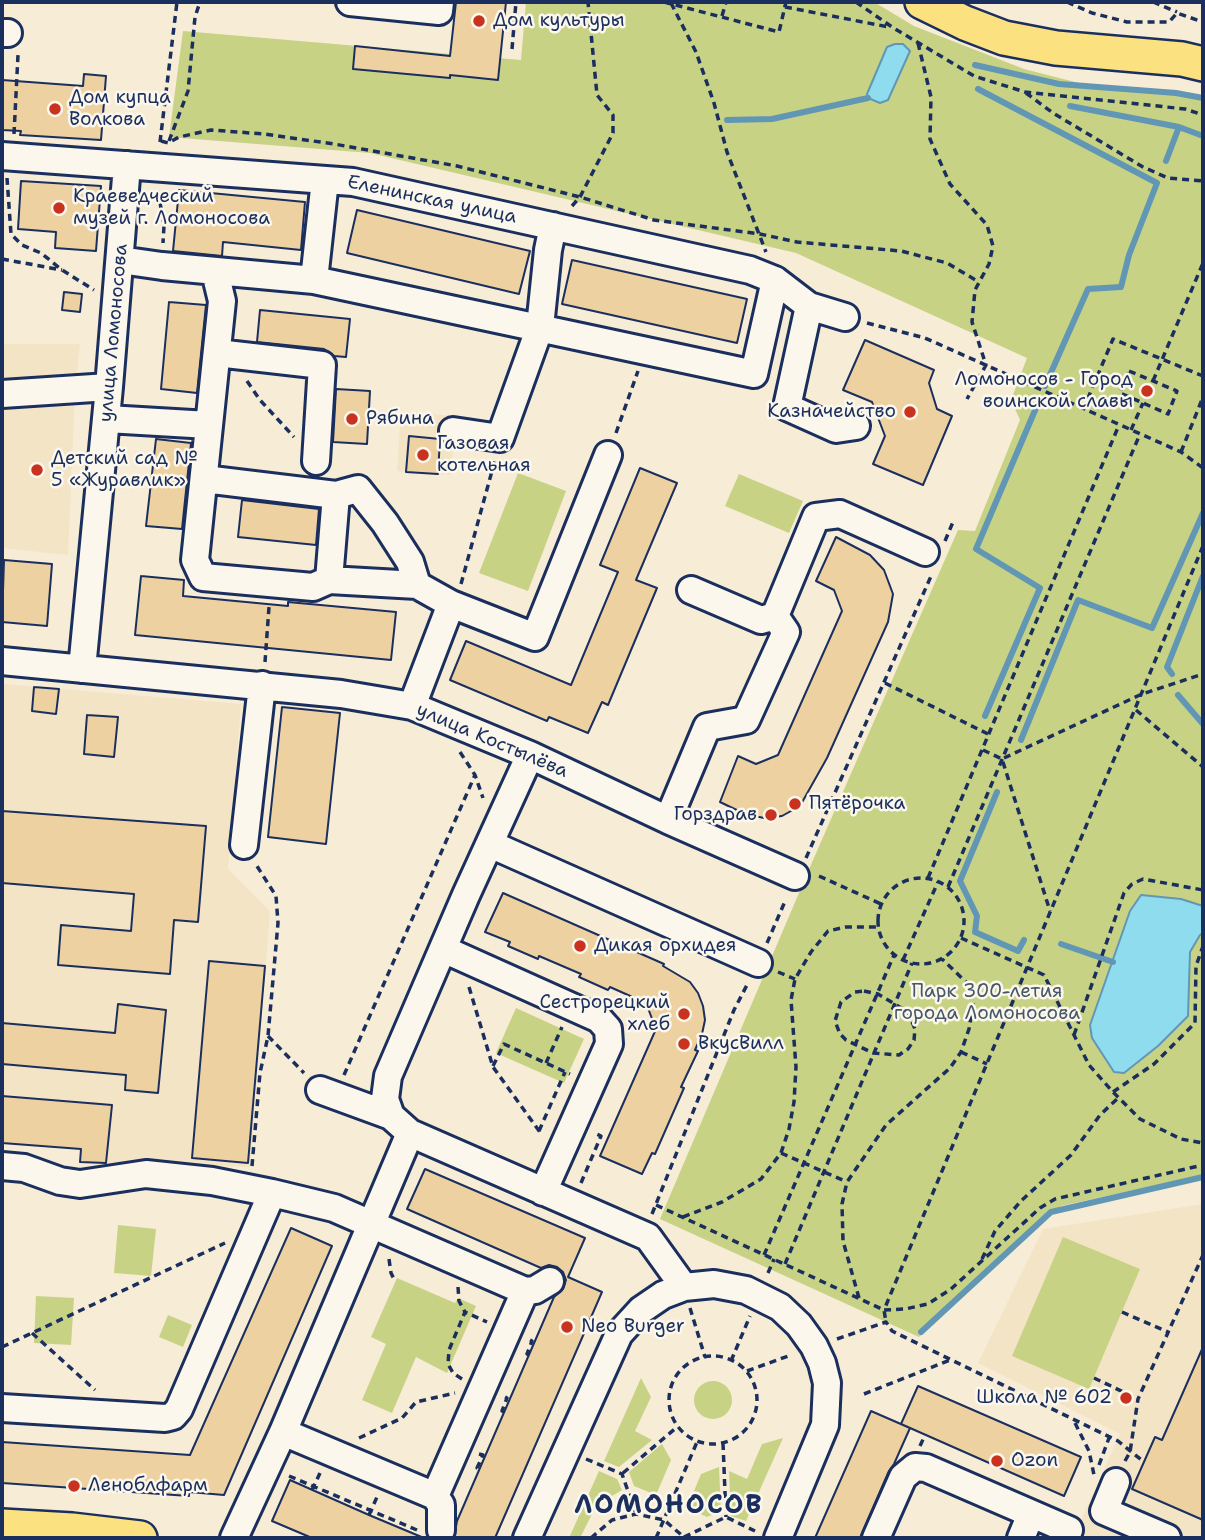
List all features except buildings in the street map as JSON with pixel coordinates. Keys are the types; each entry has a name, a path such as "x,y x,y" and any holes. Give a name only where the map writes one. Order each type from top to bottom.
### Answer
{"main road":[{"path":"922,2 965,23 1004,37 1056,48 1182,59 1203,64"},
{"path":"2,1526 140,1538"}],"street":[{"path":"367,3 439,11 440,2"},
{"name":"Еленинская улица","path":"7,156 127,174 325,180 398,191 750,270 775,279 809,306 845,317"},
{"name":"улица Ломоносова","path":"82,669 107,419 127,174"},
{"path":"314,279 325,180"},
{"path":"453,431 500,438 540,327 553,226"},
{"path":"120,260 162,267 314,279 754,374 775,279"},
{"path":"215,272 222,301 195,560 203,577 313,587 329,580 417,585 451,604 535,638 608,455"},
{"path":"809,306 788,407 836,429 856,426"},
{"path":"217,354 323,365 316,461"},
{"path":"2,394 109,387"},
{"path":"107,419 209,425"},
{"path":"204,480 336,495 358,489 385,523 410,562 417,585"},
{"path":"329,580 336,495"},
{"path":"775,616 816,517 840,514 925,552"},
{"path":"691,590 761,620 775,616"},
{"path":"412,706 451,604"},
{"path":"668,820 707,727 746,720 786,632 775,616"},
{"name":"улица Костылёва","path":"2,661 82,669 263,675 341,694 412,706 530,755 668,820 804,875"},
{"path":"244,845 263,675"},
{"path":"234,1538 283,1432 371,1224 400,1124 385,1099 388,1076 452,953 490,844 530,755"},
{"path":"490,844 758,963"},
{"path":"452,953 599,1018 608,1030 609,1044 543,1192"},
{"path":"331,1085 400,1124 543,1192 648,1237 684,1287"},
{"path":"2,1166 24,1168 60,1181 80,1184 146,1174 212,1181 261,1191 334,1208 525,1291 535,1290 550,1281"},
{"path":"2,1408 165,1418 173,1416 257,1228 261,1191"},
{"path":"527,1538 619,1334 651,1302 684,1287 714,1284 759,1295 780,1307 799,1325 814,1346 827,1383 825,1425 768,1536"},
{"path":"435,1496 525,1291"},
{"path":"283,1432 435,1496 442,1506 429,1530"},
{"path":"876,1538 903,1476 915,1467 926,1468 1026,1526 1069,1531"},
{"path":"1105,1479 1104,1511 1167,1538"}],"path":[{"path":"177,2 161,141 168,143 180,137 211,130 264,134 457,166 580,197 654,220 760,233 797,242 901,251 947,263 979,282"},
{"path":"168,143 188,91 195,17 200,2"},
{"path":"512,49 516,2"},
{"path":"553,226 580,197 613,133 613,115 597,96 588,2"},
{"path":"663,2 779,32 785,4 892,27"},
{"path":"692,9 694,2"},
{"path":"722,16 726,2"},
{"path":"856,2 974,76 1025,92 1185,108 1203,115"},
{"path":"1067,2 1092,13 1127,22 1169,22 1177,12"},
{"path":"1153,2 1203,22"},
{"path":"671,4 696,52 727,152 760,233 775,279"},
{"path":"5,33 19,57 7,156 11,233 22,245 41,253 96,292"},
{"path":"918,43 931,97 930,139 950,184 987,225 993,246 989,264 975,290 972,322 986,365 967,399"},
{"path":"1025,92 1053,113 1143,167 1168,178 1203,181"},
{"path":"127,174 156,181 164,226 162,267"},
{"path":"2,259 62,270"},
{"path":"1153,381 1203,262"},
{"path":"845,317 925,338 1181,452 1203,468"},
{"path":"1083,410 1113,339 1203,376"},
{"path":"608,455 646,350"},
{"path":"217,354 238,369 260,400 316,461"},
{"path":"1129,371 1177,391 1168,414 1143,403 1119,393 1129,371"},
{"path":"1181,452 1203,397"},
{"path":"1131,430 1143,403"},
{"path":"928,878 1119,425"},
{"path":"948,887 1140,434"},
{"path":"451,604 457,596 464,573 500,438"},
{"path":"1144,1462 1118,1441 892,1331 886,1322 884,1310 1203,546"},
{"path":"263,675 269,605"},
{"path":"1002,759 1142,694 1203,674"},
{"path":"884,683 990,735"},
{"path":"1136,710 1203,767"},
{"path":"983,750 1002,759 1050,913"},
{"path":"268,1036 331,1085 475,775 486,806"},
{"path":"244,845 276,896 278,923 268,1036 260,1073 261,1191"},
{"path":"804,875 881,904"},
{"path":"928,878 938,881 948,887 960,903 964,922 961,938 942,959 927,964 903,960 894,955 883,942 878,927 881,904 892,888 909,879 928,878"},
{"path":"1074,1035 1124,893 1132,884 1143,879 1203,890"},
{"path":"903,960 938,881"},
{"path":"683,1217 722,1202 761,1180 780,1153 789,1129 794,1102 796,1068 791,1000 796,979 811,951 828,931 846,927 878,927"},
{"path":"961,938 1044,975 1089,1065 1118,1098 1140,1119 1181,1139 1203,1143"},
{"path":"1113,1092 1154,1063 1195,1023 1196,966 1203,946"},
{"path":"452,953 493,1067 557,1159"},
{"path":"764,1255 894,955"},
{"path":"859,1298 843,1241 842,1204 847,1182 887,1125 950,1068 961,1052 969,1030 973,1004 966,982 942,959"},
{"path":"785,1264 912,963"},
{"path":"855,992 878,994 895,1002 908,1012 915,1029 914,1040 908,1049 899,1055 873,1053 846,1040 840,1034 835,1021 836,1011 841,1002 855,992"},
{"path":"546,1063 572,1006"},
{"path":"493,1067 503,1044 591,1083"},
{"path":"961,1052 987,1064"},
{"path":"539,1130 565,1072"},
{"path":"982,1261 995,1231 1021,1201 1071,1155 1100,1115 1118,1098"},
{"path":"572,1205 601,1136"},
{"path":"780,1153 847,1182"},
{"path":"656,1205 884,1310 905,1310 928,1304 950,1289 1040,1208 1055,1199 1203,1165"},
{"path":"2,1347 257,1228"},
{"path":"1074,1421 1105,1479 1129,1452 1138,1399 1203,1255"},
{"path":"684,1287 705,1357"},
{"path":"483,1388 453,1373 448,1364 449,1350 465,1312 508,1331"},
{"path":"1122,1312 1168,1332"},
{"path":"747,1371 886,1322"},
{"path":"32,1333 106,1400 114,1415"},
{"path":"529,1355 530,1345"},
{"path":"716,1356 732,1361 747,1371 756,1392 754,1416 741,1434 723,1443 697,1442 677,1427 668,1403 672,1382 685,1365 705,1357 716,1356"},
{"path":"864,1394 951,1359"},
{"path":"1094,1378 1138,1399"},
{"path":"334,1453 348,1443 402,1418 416,1402 483,1388"},
{"path":"504,1412 502,1411 506,1403"},
{"path":"622,1474 677,1427"},
{"path":"656,1538 697,1442"},
{"path":"723,1443 726,1517"},
{"path":"566,1450 622,1474 636,1514"},
{"path":"479,1469 477,1468 481,1460"},
{"path":"292,1476 429,1530"},
{"path":"591,1538 612,1520 636,1514 664,1520 685,1537 726,1517"},
{"path":"726,1517 768,1536"}],"shaded area":[{"name":"Детский сад № 5 «Журавлик»","path":"2,344 80,344 75,391 68,555 2,548"},
{"path":"401,411 453,416 452,475 397,471"},
{"path":"2,684 241,704 228,869 270,911 250,1167 80,1162 80,1149 2,1143"},
{"name":"Школа № 602","path":"1203,1204 1203,1538 1073,1538 1120,1434 978,1363 1043,1229"}],"green space":[{"name":"Парк 300-летия города Ломоносова","path":"526,2 874,2 914,26 1024,69 1083,84 1203,96 1203,1175 1061,1206 919,1337 660,1219 958,530 975,531 1020,420 1011,400 1027,358 796,253 370,153 169,137 183,31 521,60"},
{"path":"518,473 566,491 528,591 479,573"},
{"path":"739,474 803,501 789,533 725,506"},
{"path":"516,1008 584,1039 564,1083 496,1053"},
{"path":"118,1225 156,1229 151,1276 114,1273"},
{"path":"1063,1237 1140,1269 1089,1389 1012,1356"},
{"path":"397,1278 455,1303 458,1298 476,1306 447,1373 416,1357 392,1413 362,1400 386,1344 371,1337"},
{"path":"36,1296 74,1298 71,1345 34,1343"},
{"path":"168,1315 192,1325 183,1347 159,1337"},
{"path":"641,1378 651,1397 635,1431 652,1440 619,1467 604,1461"},
{"path":"713,1381 726,1387 732,1400 726,1413 713,1419 700,1413 694,1400 700,1387"},
{"path":"783,1438 746,1521 731,1516 729,1471 747,1479 762,1444"},
{"path":"662,1444 671,1460 656,1495 634,1486 629,1472"},
{"path":"719,1467 721,1511 707,1517 687,1508 701,1474"},
{"path":"599,1471 617,1479 622,1490 605,1500 593,1512 580,1538 569,1538"}],"water":[{"path":"903,44 910,51 888,100 880,103 868,98 867,94 887,47"},
{"path":"1141,895 1181,899 1203,906 1203,933 1190,952 1188,1016 1158,1046 1124,1073 1114,1072 1092,1038 1090,1025 1130,911"}],"waterway":[{"path":"975,65 1059,84 1176,93 1203,98"},
{"path":"978,89 1157,183 1129,255 1121,287 1088,289 1045,386"},
{"path":"727,120 772,119 868,98"},
{"path":"1070,106 1179,127 1203,136"},
{"path":"1166,161 1179,127"},
{"path":"985,716 1040,588 976,549 1039,401"},
{"path":"1021,740 1078,600 1152,628 1203,513"},
{"path":"1172,674 1167,667 1203,576"},
{"path":"1178,695 1203,724"},
{"path":"997,792 960,881 977,916 975,932 1018,951 1024,940"},
{"path":"1061,944 1113,962"},
{"path":"921,1332 1051,1212 1203,1177"}],"place":[{"name":"Дом культуры","path":"479,21"},
{"name":"Дом купца Волкова","path":"55,109"},
{"name":"Краеведческий музей г. Ломоносова","path":"59,208"},
{"name":"Ломоносов - Город воинской славы","path":"1147,391"},
{"name":"Казначейство","path":"910,412"},
{"name":"Рябина","path":"352,419"},
{"name":"Газовая котельная","path":"423,455"},
{"name":"Детский сад № 5 «Журавлик»","path":"37,470"},
{"name":"Пятёрочка","path":"795,804"},
{"name":"Горздрав","path":"771,815"},
{"name":"Дикая орхидея","path":"580,946"},
{"name":"Сестрорецкий хлеб","path":"684,1014"},
{"name":"ВкусВилл","path":"684,1044"},
{"name":"Neo Burger","path":"567,1327"},
{"name":"Школа № 602","path":"1126,1398"},
{"name":"Ozon","path":"997,1461"},
{"name":"Леноблфарм","path":"74,1486"}],"district":[{"name":"ЛОМОНОСОВ","path":"669,1506"}]}
